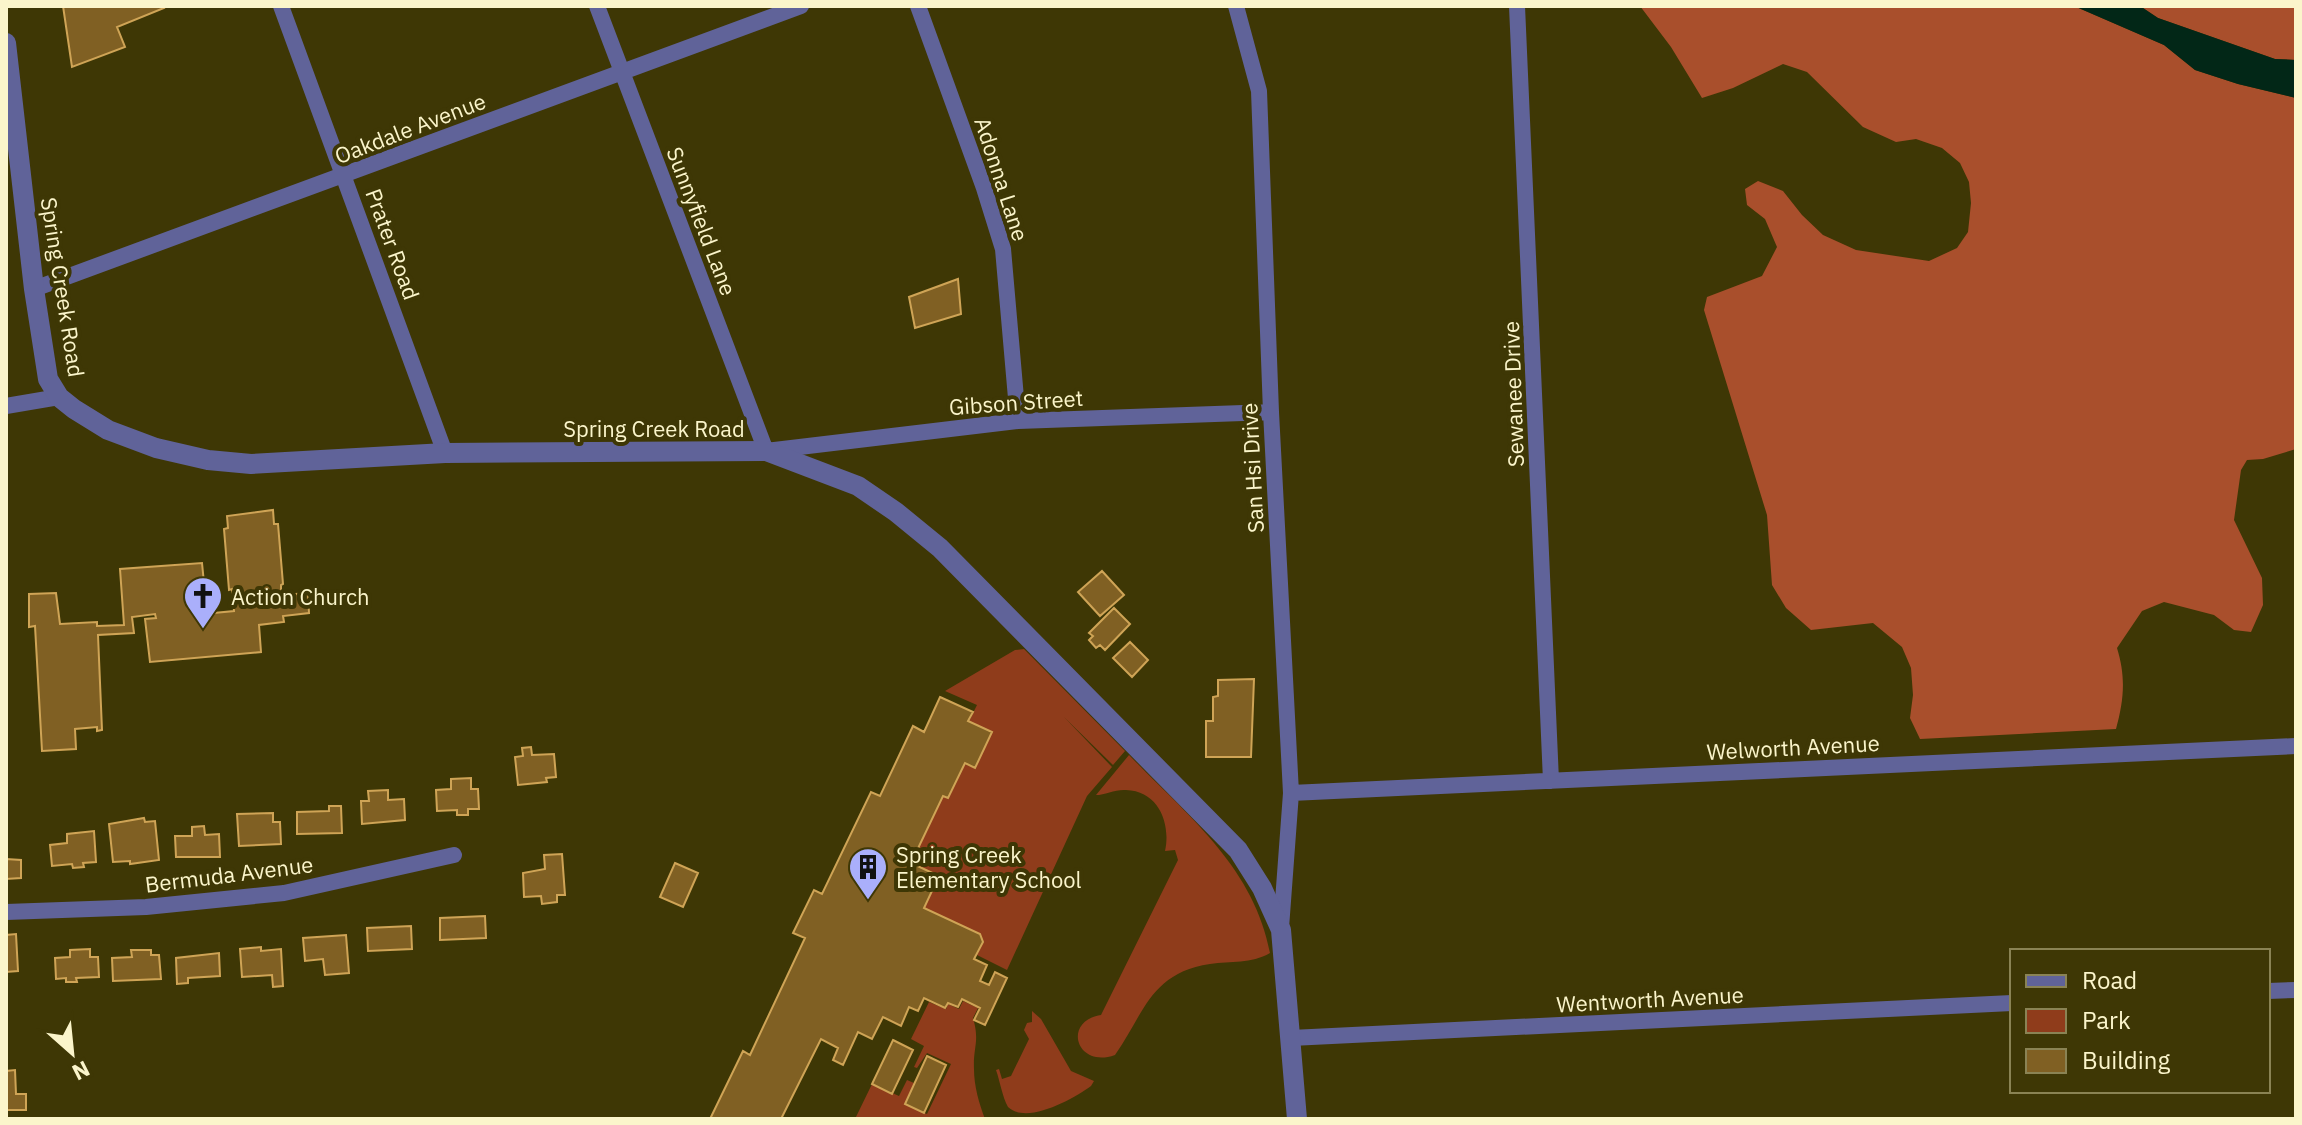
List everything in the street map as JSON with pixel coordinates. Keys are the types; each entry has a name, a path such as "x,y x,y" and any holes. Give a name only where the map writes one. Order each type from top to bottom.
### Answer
{"street":[{"name":"Prater Road","path":"281,6 445,453"},
{"name":"Sunnyfield Lane","path":"597,6 766,451"},
{"name":"Oakdale Avenue","path":"34,289 801,6"},
{"name":"Adonna Lane","path":"918,6 1003,249 1018,421"},
{"name":"San Hsi Drive","path":"1236,6 1259,91 1271,412 1291,793 1281,930"},
{"name":"Sewanee Drive","path":"1517,6 1551,781"},
{"name":"Spring Creek Road","path":"6,43 34,289 48,379 59,397 108,430 156,448 208,460 251,464 445,453 766,451 858,486 940,548 1238,850 1262,888 1281,930 1297,1119"},
{"path":"6,406 59,397"},
{"name":"Gibson Street","path":"766,451 1018,421 1271,412"},
{"name":"Welworth Avenue","path":"1291,793 2296,746"},
{"name":"Bermuda Avenue","path":"6,912 146,907 284,893 454,855"},
{"path":"2270,991 2296,990"},
{"name":"Wentworth Avenue","path":"1291,1038 2010,1003"}],"green space":[{"path":"1024,649 1125,751 1113,765 1064,717 1112,767 1087,796 1007,970 977,955 983,942 980,934 924,908 939,877 911,863 943,796 948,798 964,764 975,768 992,732 969,721 977,705 945,691 1015,650"},
{"path":"1129,755 1195,821 1234,868 1262,922 1270,953 1248,961 1210,964 1174,976 1151,998 1115,1055 1102,1058 1091,1056 1083,1050 1078,1034 1081,1026 1101,1015 1178,860 1175,850 1165,851 1164,820 1147,796 1126,790 1096,795"},
{"path":"963,1001 978,1008 973,1018 976,1039 974,1075 985,1119 855,1119 872,1084 899,1096 907,1080 914,1083 905,1104 927,1114 951,1064 927,1053 917,1068 914,1067 924,1046 911,1039 929,1002 946,1009 948,1004 959,1009"},
{"path":"1032,1011 1041,1019 1071,1071 1094,1081 1091,1086 1050,1108 1038,1112 1016,1112 1008,1107 996,1070 999,1069 1002,1079 1011,1076 1029,1039 1024,1030 1027,1023 1032,1022"}],"shaded area":[{"path":"1640,6 2074,6 2164,45 2195,70 2296,98 2296,449 2263,459 2247,460 2241,470 2234,520 2262,578 2263,605 2251,632 2234,630 2214,615 2164,602 2142,611 2117,648 2123,688 2116,729 1920,739 1910,718 1913,695 1911,668 1902,647 1873,623 1811,630 1786,608 1772,585 1767,515 1704,310 1707,297 1762,276 1777,247 1765,219 1747,205 1745,189 1758,181 1783,191 1823,235 1856,250 1929,261 1957,248 1968,232 1971,203 1969,182 1960,163 1942,148 1916,139 1896,142 1863,127 1807,72 1783,64 1733,88 1702,98 1671,47"},
{"path":"2074,6 2140,6 2158,18 2275,59 2296,60 2296,98 2195,70 2164,45"},
{"path":"2140,6 2296,6 2296,60 2275,59 2158,18"}],"building":[{"path":"63,6 164,8 117,27 125,47 72,67"},
{"path":"958,279 961,314 915,328 909,297"},
{"name":"Action Church","path":"273,510 274,524 278,524 283,584 281,595 308,593 309,613 283,616 284,622 259,625 261,652 150,662 145,619 156,618 155,614 132,617 134,633 98,635 102,730 97,731 97,727 75,729 76,749 42,751 35,626 29,627 29,594 56,593 60,624 97,622 97,626 124,625 120,569 202,563 206,603 192,605 193,615 234,611 232,589 229,590 224,529 228,528 227,516"},
{"path":"1102,571 1124,595 1100,616 1078,592"},
{"path":"1114,608 1130,624 1105,650 1100,645 1096,648 1089,640 1093,636 1089,633"},
{"path":"1130,642 1148,660 1132,677 1113,658"},
{"path":"1254,679 1251,757 1206,757 1206,721 1213,721 1213,697 1218,696 1218,680"},
{"name":"Spring Creek Elementary School","path":"940,697 973,712 968,721 992,732 975,768 965,763 948,798 943,796 911,863 939,876 924,908 980,934 983,942 974,959 987,965 980,981 989,985 995,972 1007,978 985,1025 974,1020 980,1008 962,999 958,1007 948,1003 945,1008 924,998 918,1011 909,1007 901,1026 883,1017 872,1039 858,1032 843,1065 833,1060 838,1048 821,1039 781,1119 710,1119 743,1051 750,1055 805,938 793,933 814,890 822,894 871,792 880,796 913,726 924,732"},
{"path":"531,747 532,755 554,754 556,777 546,778 547,782 518,785 515,757 523,756 522,748"},
{"path":"471,778 471,789 478,789 479,809 468,809 468,815 457,815 457,810 437,811 436,790 451,789 451,779"},
{"path":"388,790 388,800 404,799 405,820 362,824 361,801 369,801 368,791"},
{"path":"329,806 341,806 342,833 297,834 297,812 329,811"},
{"path":"273,813 273,822 280,822 281,844 239,846 237,814"},
{"path":"144,818 145,822 155,821 159,860 130,864 130,861 113,862 109,824"},
{"path":"204,826 205,835 219,834 220,857 176,857 175,836 192,836 192,827"},
{"path":"94,831 96,862 73,868 72,864 52,866 50,845 67,843 67,834"},
{"path":"562,854 565,895 557,895 557,902 542,904 541,896 524,897 523,873 545,869 544,855"},
{"path":"6,859 21,860 21,878 6,879"},
{"path":"675,863 698,873 683,907 660,897"},
{"path":"485,916 486,938 440,940 440,918"},
{"path":"411,926 412,949 368,951 367,928"},
{"path":"16,934 18,971 6,972 6,935"},
{"path":"346,935 349,973 325,975 323,959 305,961 303,938"},
{"path":"261,947 261,951 281,949 283,986 273,987 272,975 242,977 240,949"},
{"path":"90,949 90,957 98,957 99,977 76,978 77,982 66,982 66,978 56,979 55,958 70,957 70,950"},
{"path":"131,950 151,950 151,955 159,955 161,979 113,981 112,958 132,957"},
{"path":"219,953 220,976 188,978 188,983 177,984 176,958"},
{"path":"893,1040 913,1050 892,1094 872,1084"},
{"path":"927,1056 946,1065 924,1113 905,1104"},
{"path":"15,1070 16,1094 26,1094 26,1110 6,1110 6,1071"}],"place":[{"name":"Action Church","path":"203,630"},
{"name":"Spring Creek Elementary School","path":"868,901"}]}
